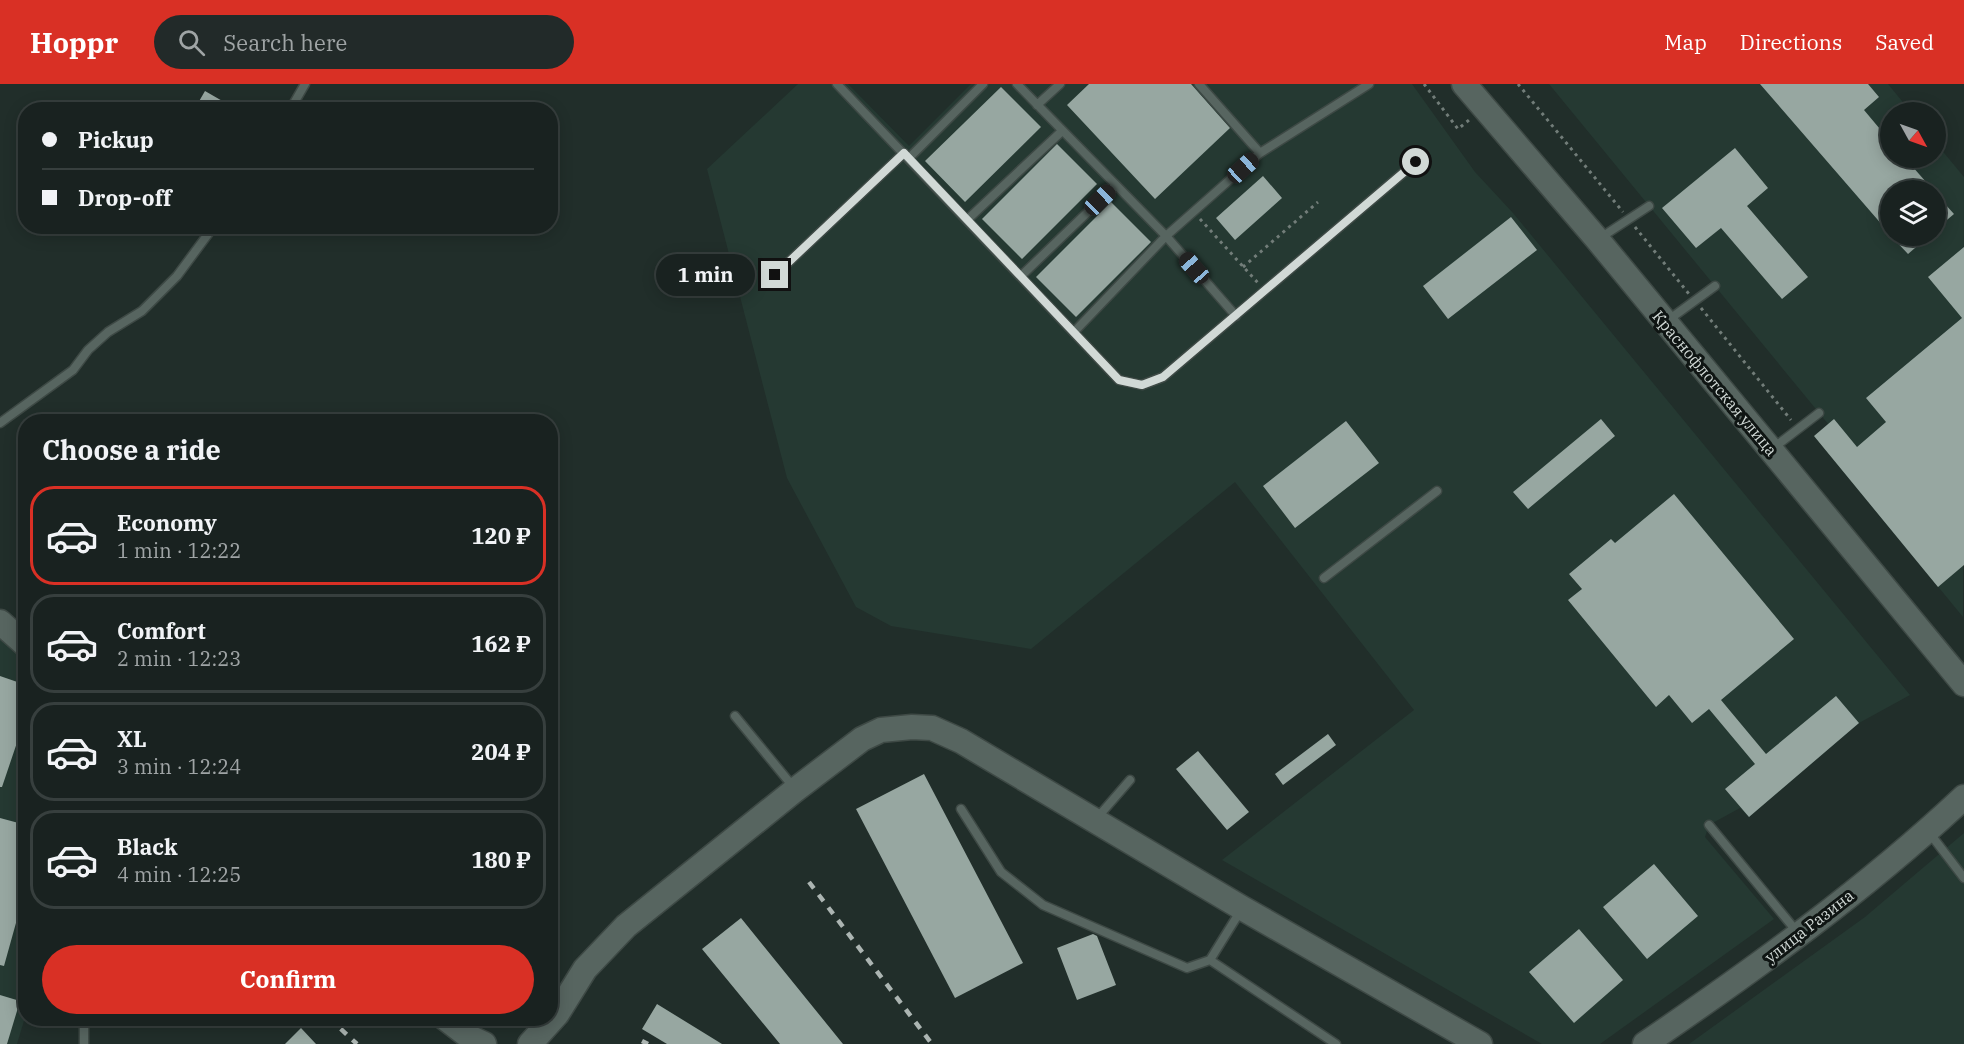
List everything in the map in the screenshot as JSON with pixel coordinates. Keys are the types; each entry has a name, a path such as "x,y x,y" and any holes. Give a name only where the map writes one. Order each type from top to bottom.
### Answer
{"street":[{"name":"Краснофлотская улица","path":"1465,84 1597,239 1964,684"},
{"path":"0,622 18,638"},
{"path":"558,1012 585,969 626,926 862,739 882,730 932,728 961,741 1242,908 1480,1044"},
{"name":"улица Разина","path":"1645,1044 1800,935 1928,831 1964,797"},
{"path":"455,1026 471,1038 484,1044"},
{"path":"532,1044 547,1026"}],"lane":[{"path":"295,102 305,84"},
{"path":"837,84 1119,380 1142,385 1163,377 1416,162"},
{"path":"775,275 983,84"},
{"path":"1017,84 1167,236 1236,316"},
{"path":"1037,105 1060,84"},
{"path":"1199,84 1260,153"},
{"path":"1074,332 1167,236 1260,153 1370,84"},
{"path":"968,219 1062,130"},
{"path":"1021,276 1116,185"},
{"path":"1597,239 1649,206"},
{"path":"0,423 73,370 88,350 108,332 142,311 177,276 208,234"},
{"path":"1664,323 1715,286"},
{"path":"1772,450 1820,413"},
{"path":"1324,578 1437,491"},
{"path":"735,716 795,790"},
{"path":"1095,821 1130,780"},
{"path":"961,809 1001,872 1043,904 1187,968 1210,960 1242,908"},
{"path":"1709,825 1800,935"},
{"path":"1928,831 1964,878"},
{"path":"1210,960 1336,1044"},
{"path":"84,1026 84,1044"}],"path":[{"path":"1424,84 1458,129 1485,108"},
{"path":"1518,84 1800,430"},
{"path":"1243,267 1318,201"},
{"path":"1194,212 1265,291"}],"shaded area":[{"path":"798,84 848,84 909,146 971,84 1412,84 1475,172 1513,213 1910,695 1859,723 1749,817 1740,808 1709,825 1705,837 1774,919 1600,1044 1542,1044 1222,860 1414,710 1235,482 1031,649 891,626 856,607 787,478 707,169"},
{"path":"1549,84 1888,84 1903,102 1880,102 1880,168 1946,168 1946,155 1964,177 1963,617 1815,437 1829,425"},
{"path":"0,633 18,649 18,1026 22,1026 17,1044 0,1044"},
{"path":"1964,833 1964,1044 1689,1044 1865,917"}],"building":[{"path":"1089,84 1191,84 1230,128 1155,199 1067,105"},
{"path":"1760,84 1868,84 1879,97 1864,110 1880,129 1880,168 1914,168 1924,180 1880,180 1880,222"},
{"path":"1001,87 1041,127 965,202 925,161"},
{"path":"205,91 224,102 199,102"},
{"path":"1057,144 1097,184 1022,259 982,219"},
{"path":"1735,148 1768,188 1747,206 1808,277 1782,299 1721,228 1696,248 1662,208"},
{"path":"1263,176 1282,198 1235,240 1216,218"},
{"path":"1111,202 1151,242 1076,317 1036,277"},
{"path":"1946,205 1954,214 1946,221"},
{"path":"1511,217 1537,250 1448,319 1423,286"},
{"path":"1900,246 1917,246 1908,254"},
{"path":"1964,247 1964,565 1938,587 1814,436 1834,419 1857,447 1886,422 1866,398 1962,318 1928,277"},
{"path":"1601,419 1615,436 1528,509 1513,492"},
{"path":"1346,421 1379,463 1295,528 1263,486"},
{"path":"1674,494 1794,639 1721,700 1766,754 1836,696 1859,723 1749,817 1725,789 1755,764 1709,709 1692,723 1669,695 1656,707 1568,600 1582,589 1569,574 1611,539 1615,543"},
{"path":"0,676 18,682 18,740 2,787 0,787"},
{"path":"1328,734 1336,745 1283,785 1275,774"},
{"path":"1198,751 1249,812 1227,830 1176,769"},
{"path":"924,774 1023,963 955,998 856,809"},
{"path":"0,818 18,823 18,916 4,966 0,965"},
{"path":"1654,864 1698,916 1647,959 1603,907"},
{"path":"741,918 843,1044 780,1044 702,949"},
{"path":"1579,929 1623,980 1574,1023 1529,972"},
{"path":"1093,934 1097,936 1116,985 1077,1000 1057,948"},
{"path":"0,995 18,1000 18,1008 7,1044 0,1044"},
{"path":"657,1004 722,1044 667,1044 642,1029"},
{"path":"301,1028 316,1044 285,1044"}],"railway":[{"path":"809,882 932,1044"},
{"path":"338,1026 357,1044"},
{"path":"642,1041 648,1044"}],"route":[{"path":"775,275 904,153 1119,380 1142,385 1163,377 1416,162"}]}
